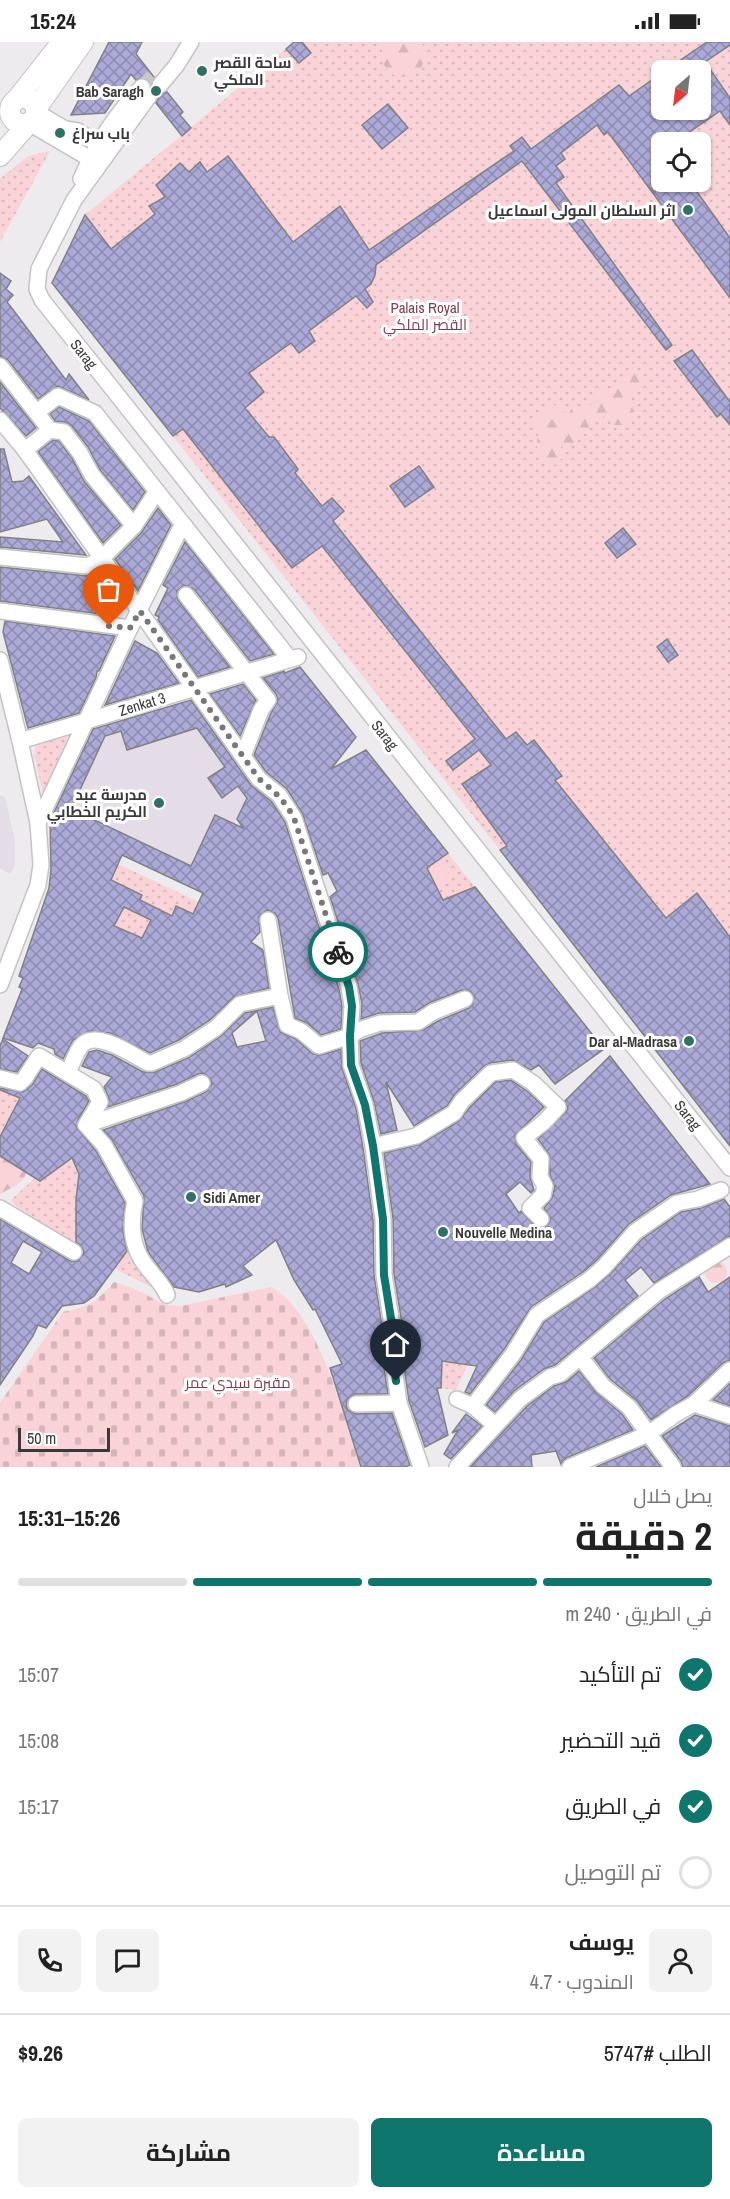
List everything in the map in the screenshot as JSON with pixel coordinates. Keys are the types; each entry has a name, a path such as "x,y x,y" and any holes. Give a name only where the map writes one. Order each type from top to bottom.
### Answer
{"main road":[{"path":"8,111 62,42"},
{"path":"0,156 32,117 83,42"},
{"path":"8,111 29,99 32,117"}],"street":[{"path":"157,80 172,57 190,43"},
{"path":"32,117 65,129 78,131 99,127 118,117 146,91 81,179 74,200"},
{"path":"32,117 68,145 100,155"},
{"path":"74,200 100,155 118,117"},
{"path":"78,131 100,155"},
{"path":"68,145 81,179"},
{"name":"Sarag","path":"74,200 39,269 37,289 42,300 730,1168"},
{"path":"0,366 51,430 64,432 80,453 92,475 134,526"},
{"path":"37,412 58,396 95,412 185,526 179,531 130,628 38,823"},
{"path":"0,420 25,450 259,779 279,795 294,818 349,987 352,1006 351,1065 365,1105 373,1146 383,1219 384,1275 392,1325 393,1360 399,1402 421,1467"},
{"path":"25,450 51,430"},
{"path":"0,557 88,566 102,558 134,526 158,492"},
{"name":"Zenkat 3","path":"20,741 294,658 185,526"},
{"path":"186,595 268,700 261,710 243,756"},
{"path":"0,611 130,628"},
{"path":"0,660 38,823 41,865 38,885 0,985"},
{"path":"268,920 287,1025 301,1031 319,1046 380,1023 418,1022 433,1012 465,999"},
{"path":"68,1073 82,1044 89,1040 106,1041 152,1063 184,1049 216,1028 240,1004 280,996"},
{"path":"0,1078 20,1083 39,1056 94,1089 100,1102 86,1125"},
{"path":"373,1146 416,1136 454,1113 462,1101 490,1073 513,1070 533,1083 558,1107 524,1138 541,1159 540,1177 545,1186 543,1195 530,1208 541,1219"},
{"path":"86,1125 180,1094 202,1083"},
{"path":"86,1125 104,1145 135,1201 132,1215 134,1244 149,1271 164,1286 167,1295"},
{"path":"473,1406 513,1354 537,1315 589,1280 604,1267 635,1232 677,1203 698,1199 721,1190"},
{"path":"0,1208 74,1252"},
{"path":"457,1467 520,1399 550,1377 560,1374 659,1291 730,1246"},
{"path":"580,1357 603,1386 629,1407 673,1467"},
{"path":"570,1467 648,1434 694,1404 730,1370"},
{"path":"457,1399 473,1406 495,1425"},
{"path":"356,1404 399,1402"},
{"path":"694,1404 730,1416"}],"shaded area":[{"name":"مدرسة عبد الكريم الخطابي","path":"186,712 247,798 202,893 62,827 105,736"},
{"path":"0,795 5,797 15,841 15,866 10,874 0,868"}],"green space":[{"name":"Palais Royal القصر الملكي","path":"294,42 730,42 730,937 697,893 666,918 570,801 500,850 52,283 85,215"},
{"path":"386,42 421,42 425,52 420,68 406,76 390,73 382,59 382,50"},
{"path":"50,151 0,242 0,179 28,156"},
{"path":"627,373 643,378 640,390 629,401 633,409 629,425 615,425 604,416 596,421 590,418 586,421 589,427 587,433 578,435 579,440 569,447 561,444 562,458 555,465 544,459 536,445 539,435 532,427 541,411 558,404 568,416 572,407 591,405 591,394 604,389 616,390 616,382"},
{"path":"72,734 43,793 34,755 36,745"},
{"path":"448,853 475,887 443,900 427,868"},
{"path":"439,863 445,866 448,872 445,878 439,881 433,878 430,872 433,866"},
{"path":"118,864 199,902 176,951 95,919"},
{"path":"17,1089 33,1097 11,1114 0,1137 0,1090 13,1095"},
{"path":"0,1156 26,1173 19,1184 0,1195"},
{"path":"70,1160 76,1166 79,1174 76,1200 76,1248 13,1204 11,1200 35,1178"},
{"path":"131,1246 154,1282 151,1287 115,1269"},
{"path":"716,1261 724,1264 727,1272 724,1280 716,1283 708,1280 705,1272 708,1264"},
{"name":"مقبرة سيدي عمر","path":"114,1282 160,1302 180,1306 271,1287 288,1300 303,1318 316,1342 338,1395 360,1467 0,1467 0,1403 63,1312 92,1303"},
{"path":"440,1361 467,1365 456,1390 441,1388"}],"building":[{"path":"109,42 142,42 136,54 154,77 151,83 144,77 136,80 131,74 105,113 71,115"},
{"path":"294,42 302,42 311,53 299,63 286,49"},
{"path":"707,42 730,42 730,45 708,60 681,60"},
{"path":"711,71 730,98 730,125 720,111 711,117"},
{"path":"651,81 651,120 707,120 690,132 651,132 651,191 608,132 604,135 597,125 561,153 565,159 556,166 564,177 556,183 672,345 666,350 522,161 376,265 371,284 365,289 373,302 367,308 356,296 309,331 315,341 299,353 291,343 249,373 264,392 245,408 269,437 274,437 298,469 295,473 322,506 332,498 344,511 333,521 506,739 516,732 527,745 534,740 562,776 555,780 666,918 697,893 730,937 730,1146 500,850 507,846 462,784 491,765 479,750 453,770 446,761 475,739 322,546 292,568 183,429 173,436 52,283 85,215 111,249 155,214 149,206 165,197 156,185 180,163 189,172 200,162 207,172 228,156 293,242 340,206 369,250 514,151 510,146 522,137 531,149 619,85 629,96"},
{"path":"167,92 183,112 180,115 191,128 182,136 156,103 158,95"},
{"path":"388,104 408,128 382,149 362,125"},
{"path":"652,192 697,192 730,238 730,298"},
{"path":"0,273 11,281 6,289 13,295 7,302 66,380 69,374 89,400 58,386 38,399 8,360 0,356"},
{"path":"692,350 730,402 730,425 721,414 717,417 674,361"},
{"path":"0,382 36,428 26,436 0,408"},
{"path":"59,407 89,421 145,492 133,510 100,470 88,447 72,426 65,422 55,421 50,414"},
{"path":"53,440 59,441 72,458 84,481 121,525 103,543 38,452"},
{"path":"0,449 4,449 12,482 23,481 29,476 86,555 0,547 0,537 63,542 47,519 0,532"},
{"path":"419,466 434,487 405,507 390,486"},
{"path":"158,508 171,525 138,591 115,559 141,533"},
{"path":"623,528 636,544 617,558 605,543"},
{"path":"185,542 274,654 250,661 194,589 184,585 177,591 178,600 230,667 198,677 158,620 159,617 155,615 168,588 163,585"},
{"path":"0,567 87,576 99,571 120,601 116,616 0,601"},
{"path":"5,621 115,636 79,713 28,728 3,632"},
{"path":"667,639 678,655 668,662 657,647"},
{"path":"135,641 157,653 179,683 105,705"},
{"path":"300,667 356,737 331,769 366,750 448,853 427,868 443,900 475,887 604,1049 555,1084 539,1065 531,1070 512,1060 490,1063 455,1094 447,1106 414,1126 386,1082 397,1130 381,1134 374,1102 361,1063 360,1041 382,1033 423,1030 469,1008 473,1004 474,996 470,991 462,990 429,1003 415,1012 379,1013 361,1019 362,1004 358,984 330,897 337,891 328,873 323,875 302,813 287,789 266,772 254,755 278,700 263,678"},
{"path":"243,684 256,700 240,736 210,694"},
{"path":"191,700 251,785 272,802 285,822 339,989 342,1006 341,1029 321,1035 307,1023 295,1018 278,918 275,913 267,910 259,916 260,932 251,942 263,950 269,988 234,997 210,1020 179,1040 150,1053 110,1033 89,1031 73,1040 63,1059 55,1054 54,1049 38,1043 33,1048 3,1038 22,989 19,987 23,978 19,976 49,888 50,821 93,729","holes":["197,728 225,767 208,778 222,798 238,786 247,798 237,819 243,828 215,815 191,866 71,809 105,736 121,731 127,750","122,855 203,893 193,914 176,906 172,916 140,900 142,895 111,880","124,907 151,920 142,938 114,926"]},
{"path":"273,1007 280,1032 296,1039 313,1054 321,1055 341,1049 342,1068 356,1108 373,1220 374,1275 382,1326 383,1361 388,1394 355,1394 348,1399 346,1405 348,1410 356,1414 392,1413 410,1465 405,1467 361,1467 330,1368 342,1364 315,1309 313,1310 294,1280 276,1240 243,1266 252,1275 226,1287 225,1284 199,1292 174,1287 148,1252 142,1229 144,1196 112,1140 103,1130 184,1102 206,1092 212,1084 210,1078 203,1073 198,1074 177,1084 108,1107 109,1098 104,1087 112,1077 82,1066 89,1052 97,1050 112,1055 143,1072 155,1072 188,1058 221,1036 245,1013","holes":["257,1011 266,1041 237,1047 232,1033"]},
{"path":"3,1039 28,1056 17,1072 0,1069 0,1046"},
{"path":"610,1056 710,1184 671,1195 629,1224 597,1260 583,1272 531,1307 505,1348 470,1394 465,1392 477,1366 442,1361 441,1388 437,1388 448,1435 425,1447 409,1401 403,1359 402,1324 394,1274 393,1218 384,1153 421,1144 459,1121 495,1082 511,1080 544,1107 515,1135 516,1144 531,1162 530,1177 534,1190 531,1193 520,1182 506,1194 519,1213 521,1211 535,1226 544,1228 550,1222 550,1217 544,1208 552,1198 555,1187 550,1175 549,1154 538,1139 568,1109 565,1101"},
{"path":"42,1069 86,1096 89,1101 78,1120 77,1128 96,1151 125,1203 123,1230 127,1251 94,1296 84,1303 62,1306 46,1328 38,1325 0,1385 0,1219 70,1261 78,1261 84,1253 82,1247 76,1242 76,1200 79,1174 72,1158 40,1181 0,1156 0,1137 20,1098 0,1088 23,1092 32,1085","holes":["23,1241 42,1252 29,1274 11,1263"]},
{"path":"724,1199 730,1207 730,1236 654,1283 641,1267 625,1280 638,1296 555,1365 544,1369 514,1391 495,1412 486,1405 521,1360 544,1322 595,1287 642,1239 681,1212 701,1208"},
{"path":"699,1277 708,1292 730,1277 730,1360 723,1363 688,1396 651,1420 637,1401 610,1379 594,1358 665,1299"},
{"path":"579,1371 597,1393 622,1414 633,1430 566,1458 561,1464 556,1451 531,1455 532,1467 470,1467 527,1406 554,1386 566,1382"},
{"path":"730,1383 730,1406 713,1400"},
{"path":"466,1414 482,1426 451,1459 444,1454 458,1430 452,1433"},
{"path":"695,1415 730,1426 730,1467 683,1467 662,1436"},
{"path":"645,1446 661,1467 596,1467"}],"tunnel":[{"path":"142,87 154,76"}],"way so far":[{"path":"109,626 130,628 140,611 259,779 279,795 287,806 294,818 338,952"}],"place":[{"name":"ساحة القصر الملكي","path":"202,71"},
{"name":"Bab Saragh","path":"156,91"},
{"name":"باب سراغ","path":"60,133"},
{"name":"اثر السلطان المولى اسماعيل","path":"688,210"},
{"name":"مدرسة عبد الكريم الخطابي","path":"159,803"},
{"name":"Dar al-Madrasa","path":"689,1041"},
{"name":"Sidi Amer","path":"191,1197"},
{"name":"Nouvelle Medina","path":"443,1232"}],"route":[{"path":"338,952 349,987 352,1006 351,1065 365,1105 383,1219 384,1275 392,1325 396,1381"}]}
